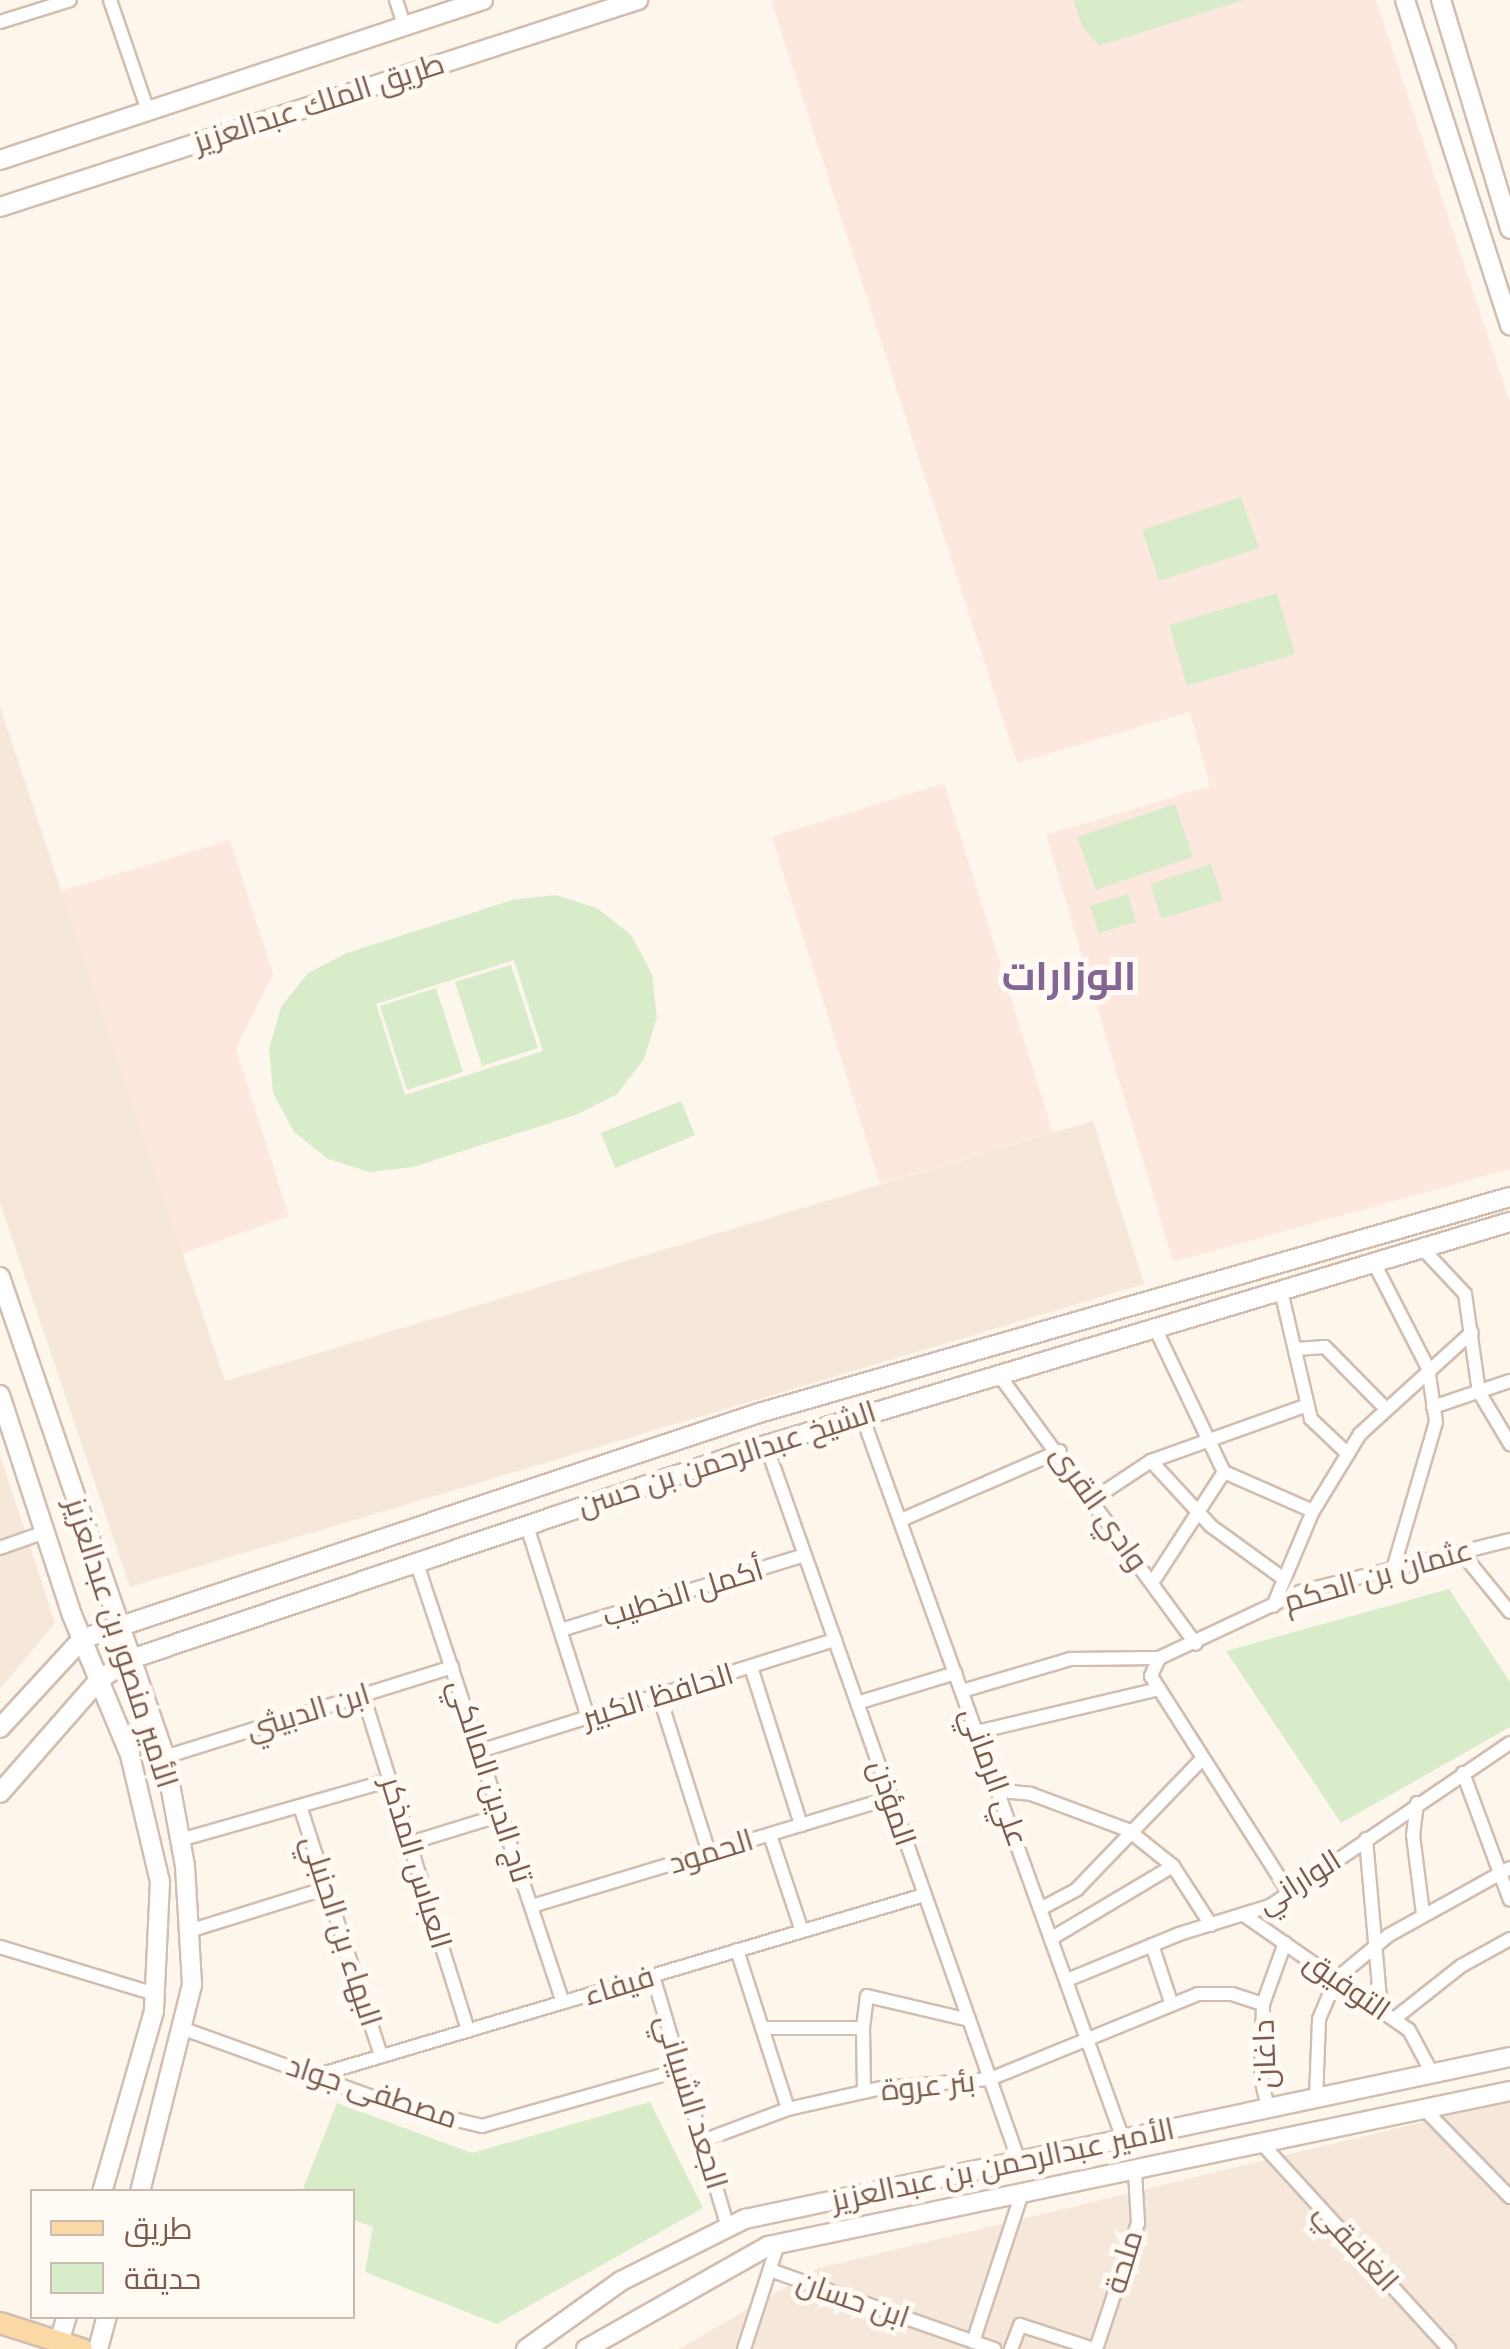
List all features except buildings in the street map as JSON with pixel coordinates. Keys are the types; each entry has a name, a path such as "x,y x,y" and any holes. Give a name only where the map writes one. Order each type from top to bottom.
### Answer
{"main road":[{"path":"0,2323 82,2349"}],"street":[{"path":"0,22 70,0"},
{"path":"110,0 148,110"},
{"path":"396,0 405,28"},
{"name":"طريق الملك عبدالعزيز","path":"0,160 482,0"},
{"name":"طريق الملك عبدالعزيز","path":"0,207 638,0"},
{"path":"1406,0 1510,325"},
{"path":"1441,0 1510,229"},
{"name":"الشيخ عبدالرحمن بن حسن","path":"82,1639 759,1413 1510,1197"},
{"name":"الشيخ عبدالرحمن بن حسن","path":"0,1793 98,1680 128,1660 766,1445 1510,1222"},
{"path":"1422,1248 1465,1294 1479,1392 1510,1444"},
{"path":"1374,1263 1428,1368 1436,1422 1392,1569"},
{"name":"الأمير منصور بن عبدالعزيز","path":"0,1277 128,1660 165,1757 180,1840 192,1985 141,2189"},
{"path":"1282,1291 1312,1419 1348,1454"},
{"path":"1155,1328 1212,1439 1224,1472 1313,1511"},
{"path":"1273,1606 1313,1511 1348,1454 1386,1408 1472,1332"},
{"path":"1296,1349 1326,1347 1386,1408"},
{"name":"وادي القرى","path":"999,1375 1060,1451 1196,1644"},
{"path":"1433,1407 1510,1381"},
{"name":"الأمير منصور بن عبدالعزيز","path":"0,1395 82,1639 130,1755 160,1882 154,1994 103,2189"},
{"path":"1092,1500 1151,1462 1307,1404"},
{"name":"علي الرماني","path":"862,1416 1123,2139"},
{"name":"المؤذن","path":"766,1445 1019,2161"},
{"path":"901,1520 1060,1451"},
{"path":"1151,1462 1197,1512 1284,1579"},
{"path":"606,1464 617,1493"},
{"path":"1152,1583 1224,1472"},
{"path":"526,1523 588,1717"},
{"path":"0,1548 46,1532"},
{"name":"عثمان بن الحكم","path":"962,1690 1072,1659 1158,1658 1196,1644 1300,1592 1510,1540"},
{"path":"1462,1552 1510,1612"},
{"name":"أكمل الخطيب","path":"560,1630 805,1555"},
{"name":"تاج الدين المالكي","path":"416,1561 564,2002"},
{"path":"0,1728 82,1639"},
{"name":"الحافظ الكبير","path":"480,1751 835,1640"},
{"path":"1158,1658 1151,1676 1200,1760 1289,1894"},
{"name":"ابن الدبيثي","path":"165,1757 452,1667"},
{"path":"750,1667 801,1825"},
{"path":"857,1703 956,1673"},
{"path":"978,1732 1159,1689"},
{"name":"العباس المذكر","path":"364,1695 468,2031"},
{"path":"659,1695 709,1853"},
{"name":"الواراني","path":"1067,1980 1289,1894 1510,1742"},
{"path":"1042,1908 1076,1889 1128,1830 1200,1760"},
{"path":"1463,1773 1506,1870 1510,1900"},
{"path":"180,1840 390,1780"},
{"path":"999,1792 1031,1794 1128,1830 1173,1866 1211,1924"},
{"name":"الحمود","path":"532,1906 890,1798"},
{"path":"1417,1803 1414,1835 1423,1914"},
{"name":"البهاء بن الحنبلي","path":"300,1806 381,2056"},
{"path":"410,1843 501,1815"},
{"path":"770,1834 802,1931"},
{"path":"1366,1838 1381,2010"},
{"path":"1052,1938 1173,1866"},
{"path":"1316,2098 1319,2019 1336,1979 1423,1914 1506,1870"},
{"path":"189,1931 327,1888"},
{"name":"فيفاء","path":"315,2076 924,1894"},
{"name":"التوفيق","path":"1244,1914 1409,2030 1432,2074"},
{"path":"1394,2020 1461,1966 1510,1939"},
{"name":"داغان","path":"1268,2108 1261,2077 1263,2004 1285,1943"},
{"path":"1152,1945 1171,2002"},
{"path":"0,1948 154,1994"},
{"path":"737,1950 788,2109"},
{"name":"الجعد الشيباني","path":"653,1976 728,2228"},
{"name":"بئر عروة","path":"702,2141 788,2109 864,2092 990,2080 1171,2002 1232,1994 1263,2004"},
{"path":"864,2092 867,1996 968,2020"},
{"name":"مصطفى جواد","path":"181,2028 398,2106 482,2126 680,2070"},
{"path":"762,2028 863,2028"},
{"name":"الأمير عبدالرحمن بن عبدالعزيز","path":"526,2349 621,2281 728,2228 902,2186 1510,2057"},
{"name":"الأمير عبدالرحمن بن عبدالعزيز","path":"586,2349 778,2244 1510,2091"},
{"path":"1426,2110 1510,2197"},
{"name":"الغافقي","path":"1263,2145 1443,2347"},
{"name":"ملحة","path":"1095,2349 1138,2223 1135,2172"},
{"path":"902,2186 908,2218"},
{"path":"973,2342 1021,2196"},
{"path":"744,2349 778,2244"},
{"name":"ابن حسان","path":"770,2270 994,2349"},
{"path":"59,2342 65,2319"},
{"path":"98,2349 106,2319"},
{"path":"1011,2349 1020,2325 1095,2349"}],"shaded area":[{"path":"771,0 1376,0 1510,402 1510,1169 1173,1262 1046,835 1210,786 1190,712 1017,763"},
{"path":"0,707 225,1381 1093,1121 1144,1284 130,1587 0,1203"},
{"path":"944,783 1053,1133 880,1184 772,837"},
{"path":"230,840 273,974 236,1049 289,1216 182,1254 61,891"},
{"path":"0,1455 55,1623 0,1689"},
{"path":"1510,2101 1510,2349 679,2349 819,2268"}],"green space":[{"path":"1073,0 1244,0 1099,46 1082,26"},
{"path":"1241,497 1259,548 1159,581 1142,530"},
{"path":"1277,593 1295,654 1187,686 1169,625"},
{"path":"1175,804 1193,857 1096,890 1077,837"},
{"path":"1211,864 1223,900 1161,919 1150,884"},
{"path":"1128,894 1136,922 1099,933 1090,906"},
{"path":"555,895 597,908 631,935 652,974 657,1017 644,1059 617,1094 578,1114 413,1167 370,1172 328,1159 294,1132 273,1093 269,1049 281,1007 308,973 347,953 512,900","holes":["514,960 543,1051 405,1095 376,1004"]},
{"path":"511,965 538,1048 482,1066 455,982"},
{"path":"436,988 463,1072 407,1090 380,1006"},
{"path":"681,1101 695,1135 615,1168 601,1133"},
{"path":"1449,1589 1510,1682 1510,1727 1341,1823 1226,1651"},
{"path":"650,2102 703,2208 497,2324 365,2272 373,2227 355,2221 355,2189 303,2189 337,2103 472,2153"}],"district":[{"name":"الوزارات","path":"1069,976"}]}
